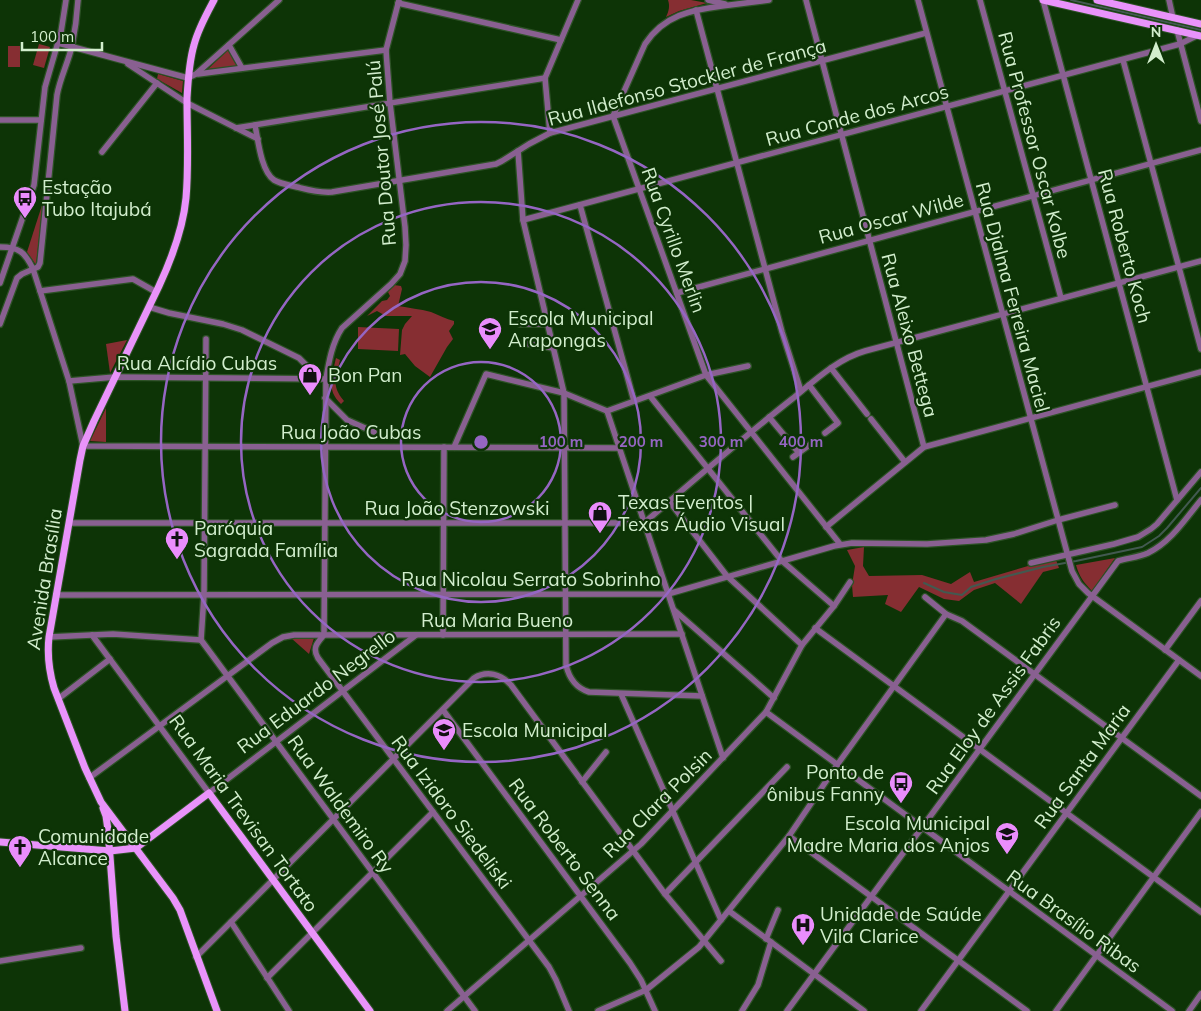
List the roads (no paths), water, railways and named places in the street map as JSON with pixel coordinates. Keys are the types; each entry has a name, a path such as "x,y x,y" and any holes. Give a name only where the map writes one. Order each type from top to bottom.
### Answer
{"main road":[{"path":"83,446 156,292 173,251 184,214 187,179 188,78 197,36 214,0"},
{"path":"1043,0 1199,36"},
{"path":"1097,0 1201,24"},
{"name":"Avenida Brasília","path":"83,446 49,637 48,663 52,681 89,778 101,802 180,910 217,1011"},
{"name":"Rua Eduardo Negrello","path":"136,848 209,793"},
{"name":"Rua Maria Trevisan Tortato","path":"209,793 370,1011"},
{"path":"101,802 107,822 116,936 125,1011"},
{"path":"0,842 110,851 136,848"}],"street":[{"path":"0,283 34,184 45,87 58,43 66,0"},
{"path":"0,324 17,278 38,267 40,263 57,95 72,47 78,0"},
{"path":"58,43 188,78 196,74 279,0"},
{"path":"550,133 545,78 578,0"},
{"path":"708,0 730,5"},
{"path":"613,116 645,44 659,27 674,17 696,10 769,0"},
{"name":"Rua Aleixo Bettega","path":"806,0 924,446"},
{"name":"Rua Djalma Ferreira Maciel","path":"918,0 1069,560 1079,584 1092,596 1201,676"},
{"name":"Rua Professor Oscar Kolbe","path":"980,0 1061,298"},
{"name":"Rua Roberto Koch","path":"1043,0 1178,500"},
{"path":"1169,0 1173,18"},
{"path":"398,2 561,40"},
{"name":"Rua Doutor José Palú","path":"324,635 325,398 326,379 332,348 337,336 350,320 400,274 406,253 386,50 398,2"},
{"path":"696,10 782,332 801,391"},
{"path":"1177,30 1201,121"},
{"name":"Rua Ildefonso Stockler de França","path":"255,124 266,170 269,175 279,182 324,192 496,164 550,133 926,33"},
{"name":"Rua Conde dos Arcos","path":"523,220 1123,60 1180,44 1199,36"},
{"path":"229,45 242,68"},
{"path":"196,74 386,50"},
{"path":"1123,60 1201,349"},
{"path":"124,61 187,104 258,139"},
{"path":"236,128 545,78"},
{"path":"102,152 157,83"},
{"name":"Rua Cyrillo Merlin","path":"613,116 706,375 840,544"},
{"path":"0,120 41,120"},
{"name":"Rua Oscar Wilde","path":"677,293 1201,150"},
{"path":"518,151 523,220 564,393 566,665 570,678 584,690 596,693 702,696"},
{"path":"580,205 634,401"},
{"path":"0,247 12,247"},
{"name":"Avenida Brasília","path":"12,247 25,256 33,269 69,381 83,446"},
{"path":"644,523 751,431 844,359 857,353 896,342 1201,261"},
{"path":"40,290 133,279 156,292"},
{"path":"149,307 169,313 217,322 242,330 299,358 307,366 314,379"},
{"path":"520,324 547,324"},
{"path":"49,637 114,634 201,640 204,595 206,339"},
{"path":"523,343 553,348"},
{"path":"454,447 486,374 564,393 606,411 706,375 748,366"},
{"path":"831,368 905,462"},
{"path":"826,527 924,446 1201,372"},
{"name":"Rua Alcídio Cubas","path":"69,381 115,377 326,379"},
{"path":"809,385 838,423 825,432"},
{"path":"650,396 781,560 834,606"},
{"path":"325,398 347,420 374,432"},
{"path":"606,411 723,758"},
{"path":"770,416 799,453"},
{"path":"793,457 812,442"},
{"name":"Rua João Cubas","path":"83,446 619,448"},
{"path":"443,635 444,447"},
{"path":"1031,563 1069,560 1145,533 1157,524 1201,472"},
{"name":"Rua Eloy de Assis Fabris","path":"786,1011 1118,561 1143,555 1160,546 1201,500"},
{"path":"669,501 727,576 802,645"},
{"name":"Rua Nicolau Serrato Sobrinho","path":"56,595 668,594 840,544 927,544 986,540 1014,534 1115,505"},
{"name":"Rua João Stenzowski","path":"69,523 644,523"},
{"name":"Rua Clara Polsin","path":"447,1011 633,851 723,758 766,712 802,645 834,606 850,582"},
{"path":"925,597 946,614 962,621 1201,796"},
{"path":"1165,650 1201,601"},
{"path":"673,608 774,698"},
{"path":"598,1011 646,990 704,942 789,836 837,765 946,614"},
{"path":"815,628 1201,912"},
{"name":"Rua Maria Bueno","path":"89,778 272,643 283,637 294,635 682,634"},
{"name":"Rua Maria Trevisan Tortato","path":"92,635 209,793"},
{"name":"Rua Izidoro Siedeliski","path":"324,635 315,646 316,654 552,973 569,1011"},
{"name":"Rua Eduardo Negrello","path":"209,793 416,635"},
{"name":"Rua Waldemiro Ry","path":"201,640 475,1011"},
{"path":"58,699 110,659"},
{"name":"Rua Santa Maria","path":"921,1011 1179,660"},
{"path":"196,957 474,678 484,674 495,674 504,678 511,685 665,894 721,961"},
{"path":"621,694 721,920"},
{"name":"Rua Roberto Senna","path":"443,710 630,963 646,990 655,1011"},
{"name":"Rua Brasílio Ribas","path":"766,712 1172,1011"},
{"path":"582,782 606,752"},
{"path":"665,894 787,767"},
{"path":"268,978 433,812"},
{"path":"1056,1011 1201,812"},
{"path":"789,836 1027,1011"},
{"path":"742,1011 758,986 768,941 778,910"},
{"path":"728,911 864,1011"},
{"path":"231,922 289,1011"},
{"path":"0,960 81,948"},
{"path":"1189,1011 1201,994"}],"waterway":[{"path":"1071,0 1201,30"},
{"path":"924,583 944,592 962,595 971,587 996,579 1043,567 1142,547 1159,536 1201,488"}],"place":[{"name":"Estação Tubo Itajubá","path":"25,219"},
{"name":"Escola Municipal Arapongas","path":"490,350"},
{"name":"Bon Pan","path":"310,396"},
{"name":"Texas Eventos | Texas Áudio Visual","path":"600,534"},
{"name":"Paróquia Sagrada Família","path":"177,560"},
{"name":"Escola Municipal","path":"444,751"},
{"name":"Ponto de ônibus Fanny","path":"901,804"},
{"name":"Escola Municipal Madre Maria dos Anjos","path":"1007,855"},
{"name":"Comunidade Alcance","path":"20,868"},
{"name":"Unidade de Saúde Vila Clarice","path":"803,946"}]}
